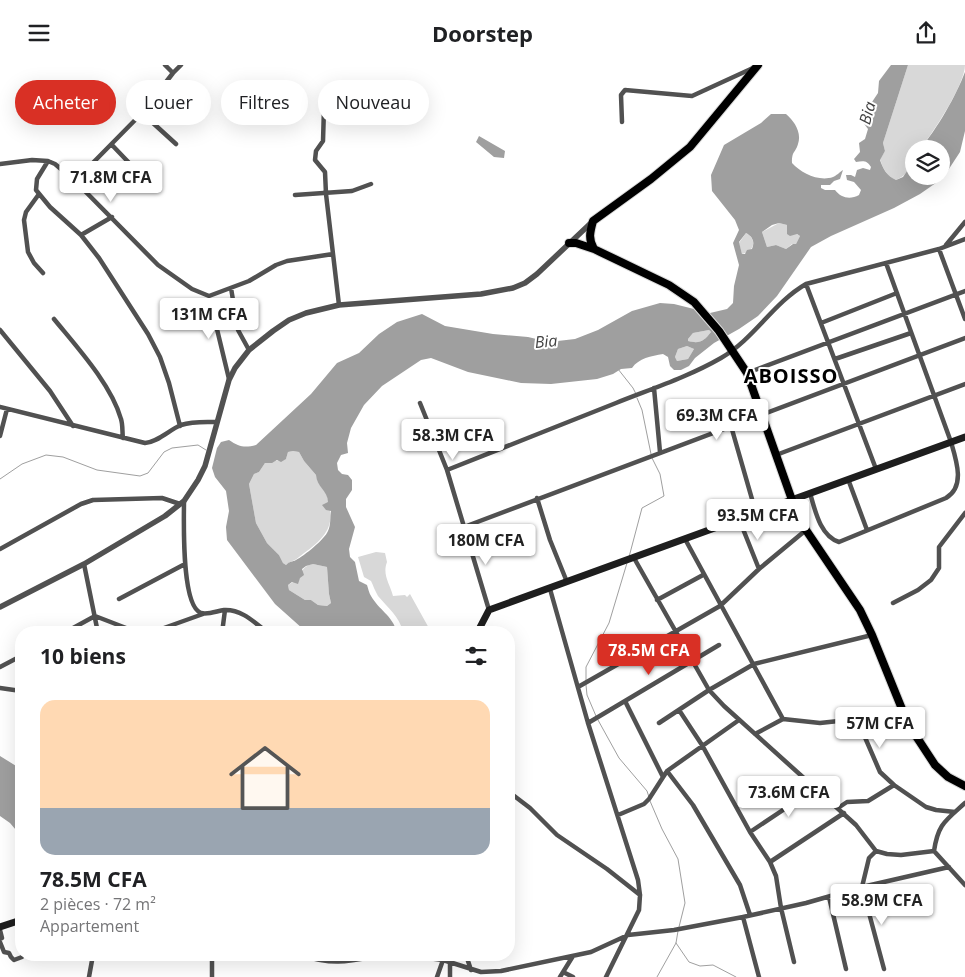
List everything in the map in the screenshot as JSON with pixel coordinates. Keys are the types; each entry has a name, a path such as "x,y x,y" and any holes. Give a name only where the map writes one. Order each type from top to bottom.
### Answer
{"highway":[{"path":"594,249 589,237 593,221 651,179 690,147 757,66"},
{"path":"569,243 581,244 594,249 669,285 694,302 711,320 747,373 792,500 806,529 860,609 904,714 934,765 948,777 965,786"}],"main road":[{"path":"481,626 489,610 965,437"},
{"path":"0,929 15,923"}],"street":[{"path":"165,65 173,73"},
{"path":"168,80 181,65"},
{"path":"622,123 621,95 625,91 692,96 757,66"},
{"path":"75,181 131,125"},
{"path":"155,125 176,144"},
{"path":"323,125 322,143 316,151 315,158 325,172 340,305"},
{"path":"112,145 134,169"},
{"path":"0,164 17,161 48,161 55,164 112,217 158,265 192,289 209,296 249,281 276,265 287,261 333,253"},
{"path":"48,161 37,179 36,190 50,207 81,235 99,258 148,334 160,357 180,426"},
{"path":"295,195 352,191 371,184"},
{"path":"39,194 26,212 24,220 28,251 34,263 43,273"},
{"path":"81,235 112,217"},
{"path":"0,607 84,564 165,516 182,502 198,480 204,466 229,380 235,368 249,350 289,320 314,311 340,305 481,294 513,288 525,283 537,274 593,221"},
{"path":"946,246 965,221"},
{"path":"447,470 705,366 730,348 784,300 806,284 939,249 965,239"},
{"path":"939,249 965,319"},
{"path":"810,493 820,524 836,542 954,495 958,489 960,473 951,442 886,263"},
{"path":"806,284 876,469"},
{"path":"230,288 238,330 249,350"},
{"path":"747,373 965,291"},
{"path":"821,323 896,293"},
{"path":"209,296 229,380"},
{"path":"54,319 93,367 116,406 121,421 123,438"},
{"path":"0,330 50,391 73,426"},
{"path":"835,359 911,333"},
{"path":"464,527 965,338"},
{"path":"776,455 965,384"},
{"path":"654,388 660,452"},
{"path":"420,403 447,470 489,610"},
{"path":"0,407 149,443 180,426 194,421 217,422"},
{"path":"0,436 7,409"},
{"path":"731,426 756,513"},
{"path":"848,479 867,531"},
{"path":"0,549 80,504 94,499 162,498 182,502"},
{"path":"537,498 550,540 568,582"},
{"path":"182,502 185,564 192,601 200,613 205,613"},
{"path":"893,603 918,590 931,580 939,568 939,547 965,513"},
{"path":"740,519 759,569"},
{"path":"578,687 720,606 759,569 806,529"},
{"path":"684,539 783,719"},
{"path":"634,558 709,690 724,707 844,813 876,851 902,855 934,851"},
{"path":"84,564 97,626"},
{"path":"119,599 185,564"},
{"path":"657,600 704,575"},
{"path":"550,589 588,723 638,881 640,895 639,910 606,977"},
{"path":"223,626 225,610"},
{"path":"169,626 205,613 225,610 236,611 258,626"},
{"path":"77,626 95,616 121,626"},
{"path":"660,723 709,690 754,664 872,635"},
{"path":"588,723 719,645"},
{"path":"0,667 15,659"},
{"path":"0,689 15,690"},
{"path":"625,701 663,777"},
{"path":"679,710 702,745 750,832 770,862 778,885 780,908 794,962"},
{"path":"755,734 783,719 820,723 904,714"},
{"path":"857,719 880,772 894,785 926,807 955,812"},
{"path":"618,815 644,803 649,799 667,771 739,720"},
{"path":"667,771 693,805 740,885 750,915"},
{"path":"838,808 847,802 868,801 894,785"},
{"path":"750,832 816,788"},
{"path":"515,797 530,808 557,835 640,895"},
{"path":"934,851 938,829 965,803"},
{"path":"770,862 844,813"},
{"path":"876,851 869,858 862,887 884,969"},
{"path":"934,851 965,885"},
{"path":"445,961 472,970 490,973 600,949 628,935 674,930 743,917 949,867"},
{"path":"829,897 846,969"},
{"path":"743,917 759,977"},
{"path":"0,929 2,938 0,941 4,952 9,953 15,960"},
{"path":"560,977 573,956"},
{"path":"89,977 92,961"},
{"path":"212,961 212,977"},
{"path":"323,961 342,963 352,961"},
{"path":"437,977 443,961"},
{"path":"468,961 472,970"},
{"path":"450,963 450,977"},
{"path":"563,972 573,977"}],"shaded area":[{"path":"908,65 965,65 964,73 954,96 927,140 905,140 905,174 896,180 882,166 880,159 885,151 883,143"},
{"path":"779,223 787,225 788,229 800,236 796,244 792,244 786,249 776,245 767,247 762,232"},
{"path":"746,233 752,239 753,245 749,251 742,254 739,243"},
{"path":"709,330 711,332 701,341 688,341 693,333"},
{"path":"687,346 694,349 688,359 677,361 675,357 678,349"},
{"path":"288,452 299,452 326,492 330,518 329,525 322,538 286,565 267,543 256,523 249,484 254,474 259,472 265,463 286,459"},
{"path":"376,552 385,553 387,562 385,571 393,596 405,595 407,597 410,594 428,626 401,626 396,617 378,596 371,581 364,577 358,557"},
{"path":"313,564 327,567 331,603 327,606 318,605 311,600 305,600 289,590 288,585 300,578 305,567"}],"water":[{"name":"Bia","path":"891,65 908,65 883,143 885,151 880,160 888,174 896,180 905,174 905,185 933,185 894,208 811,247 777,296 758,316 714,343 695,358 689,366 681,370 674,370 670,366 668,357 663,354 646,358 632,368 621,369 613,374 597,379 551,384 521,383 468,372 431,358 421,360 382,386 364,405 351,428 347,443 348,453 341,455 337,463 338,470 342,474 348,475 352,480 352,490 346,499 346,507 355,527 349,549 350,557 355,562 359,581 367,585 371,596 395,626 300,626 275,604 227,540 226,527 229,511 226,491 215,477 212,468 217,448 221,442 229,440 242,446 256,445 311,394 337,363 359,353 379,334 397,322 422,314 445,326 493,334 528,337 549,342 575,339 598,330 632,311 660,303 674,304 710,313 727,309 733,303 734,286 739,265 733,243 739,230 735,220 712,191 711,175 724,145 761,123 771,114 786,114 794,123 799,135 792,163 805,173 822,178 833,177 843,170 840,179 830,185 821,185 821,188 835,190 840,195 846,197 856,197 861,190 854,182 847,180 846,175 855,177 857,170 863,168 870,170 871,167 868,163 863,161 856,162 854,159 860,152 859,143 865,139 868,129 862,121 861,115 878,93 879,81","holes":["779,223 787,225 787,234 790,236 797,234 800,236 796,244 786,249 776,245 767,247 762,232 772,225","746,233 753,240 753,246 752,249 742,254 739,242","709,330 711,332 704,340 699,342 688,341 693,333","687,346 694,349 688,359 677,361 675,357 678,349","288,452 299,452 316,475 328,502 322,505 326,510 331,511 329,529 323,538 304,555 286,565 267,543 256,523 249,484 254,474 259,472 265,463 272,463 277,460 281,462 286,459","313,564 327,567 331,603 327,606 318,605 311,600 305,600 289,590 288,585 292,582 298,584 300,578 304,575 302,569"]},
{"path":"965,72 965,131 960,152 950,167 950,140 927,140 946,112"},
{"path":"479,136 505,151 504,158 494,157 476,142"},
{"path":"0,756 15,765 15,829 0,816"}],"waterway":[{"path":"618,369 636,394"},
{"path":"637,398 642,410 651,454"},
{"path":"0,479 22,464 46,455 63,457 97,470 140,476 148,473 164,452 172,448 198,445 206,450"},
{"path":"629,557 642,508 664,496 660,474 652,458"},
{"path":"586,681 586,667 609,623 627,563"},
{"path":"586,685 587,695 596,716"},
{"path":"598,720 619,758 647,791 649,797"},
{"path":"650,801 678,859 685,903 679,927"},
{"path":"657,977 676,943 678,931"},
{"path":"676,943 689,962 700,966 713,965 736,977"}],"district":[{"name":"ABOISSO","path":"791,376"}]}
